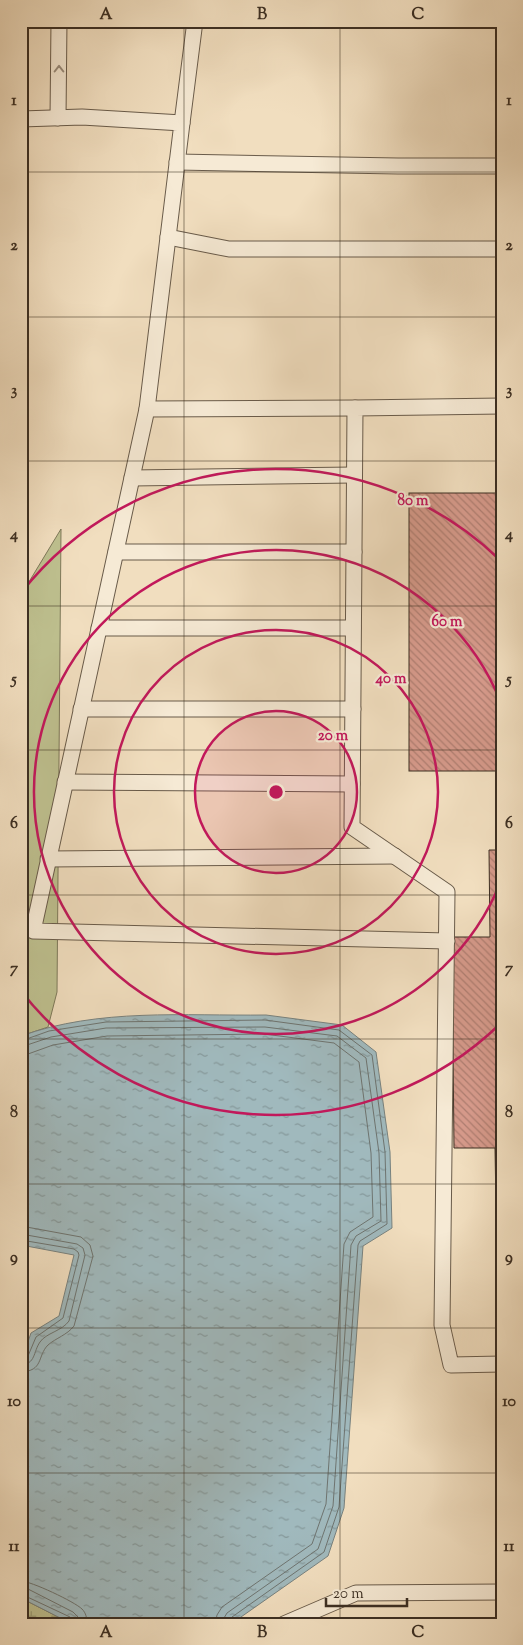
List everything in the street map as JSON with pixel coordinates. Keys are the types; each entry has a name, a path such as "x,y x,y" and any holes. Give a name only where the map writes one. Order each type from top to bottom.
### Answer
{"lane":[{"path":"58,118 59,21"},
{"path":"195,21 147,409 33,931 446,941"},
{"path":"21,119 82,117 182,123"},
{"path":"177,162 502,166"},
{"path":"168,237 228,249 502,249"},
{"path":"147,409 502,406"},
{"path":"355,408 352,827 447,892 442,1325 450,1364 502,1364"},
{"path":"132,478 354,475"},
{"path":"116,552 354,552"},
{"path":"99,628 353,628"},
{"path":"81,709 353,709"},
{"path":"65,782 352,784"},
{"path":"48,859 395,856"},
{"path":"284,1624 302,1620 356,1593 502,1592"}],"green space":[{"path":"61,529 57,992 48,1027 21,1036 21,595"},
{"path":"21,1598 72,1624 21,1624"}],"water":[{"path":"142,1015 266,1015 342,1025 376,1052 390,1152 392,1228 363,1246 344,1508 328,1556 231,1624 72,1624 21,1598 21,1362 31,1333 59,1316 74,1255 21,1245 21,1036 51,1027 111,1017"}],"building":[{"path":"409,493 502,493 502,771 409,771"},
{"path":"489,850 502,850 502,1206 496,1206 495,1148 454,1148 452,937 490,937"}]}
